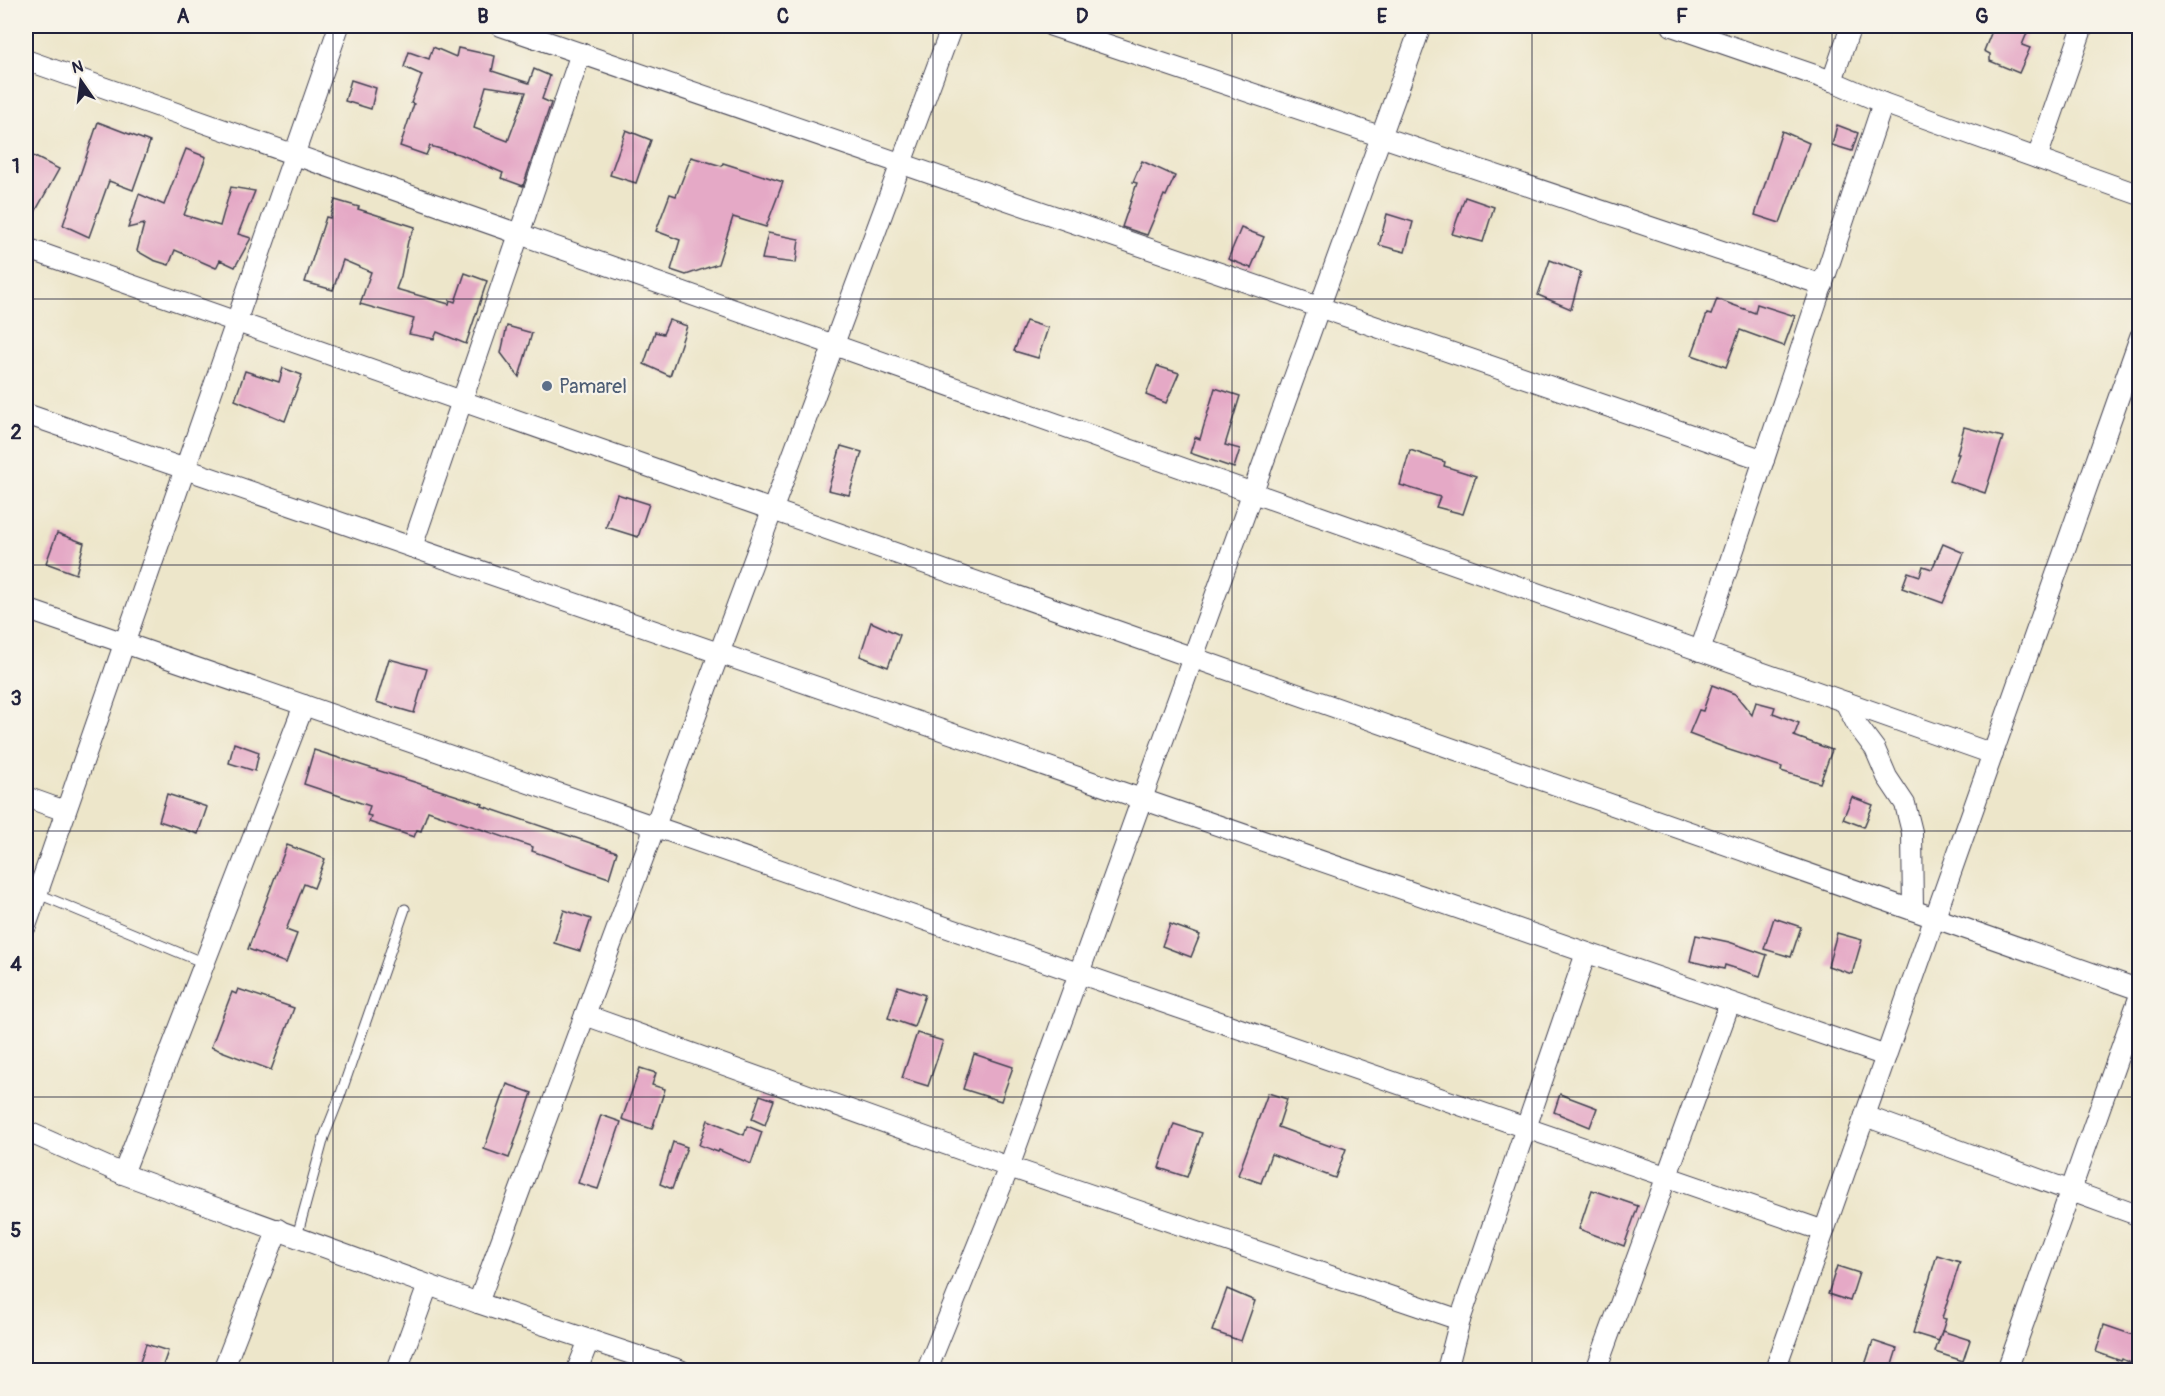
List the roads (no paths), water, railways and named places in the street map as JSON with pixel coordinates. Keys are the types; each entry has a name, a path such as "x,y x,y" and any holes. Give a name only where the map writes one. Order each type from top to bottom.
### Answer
{"street":[{"path":"26,926 339,26"},
{"path":"501,26 543,32 581,53 1764,460"},
{"path":"478,1303 952,26"},
{"path":"1052,26 1823,285"},
{"path":"927,1371 1009,1167 1421,26"},
{"path":"1672,26 1832,81 1883,103 2139,195"},
{"path":"1832,81 1851,26"},
{"path":"2037,158 2083,26"},
{"path":"412,548 581,53"},
{"path":"26,60 1993,754"},
{"path":"1700,651 1883,103"},
{"path":"26,248 2139,990"},
{"path":"1775,1371 2139,337"},
{"path":"26,414 1886,1056"},
{"path":"26,609 1824,1231"},
{"path":"1845,702 1857,725 1875,749 1887,777 1905,804 1912,832 1913,910"},
{"path":"123,1174 304,705"},
{"path":"26,797 65,811"},
{"path":"1447,1371 1460,1320 1586,953"},
{"path":"2007,1371 2139,995"},
{"path":"1596,1371 1730,1003"},
{"path":"585,1015 1009,1167 1460,1320"},
{"path":"1865,1116 2139,1216"},
{"path":"26,1131 123,1174 478,1303 680,1371"},
{"path":"223,1371 288,1233"},
{"path":"397,1371 428,1285"},
{"path":"577,1371 589,1340"}],"lane":[{"path":"36,892 204,963"},
{"path":"288,1233 339,1099 405,909"}],"place":[{"name":"Pamarel","path":"547,386"}]}
